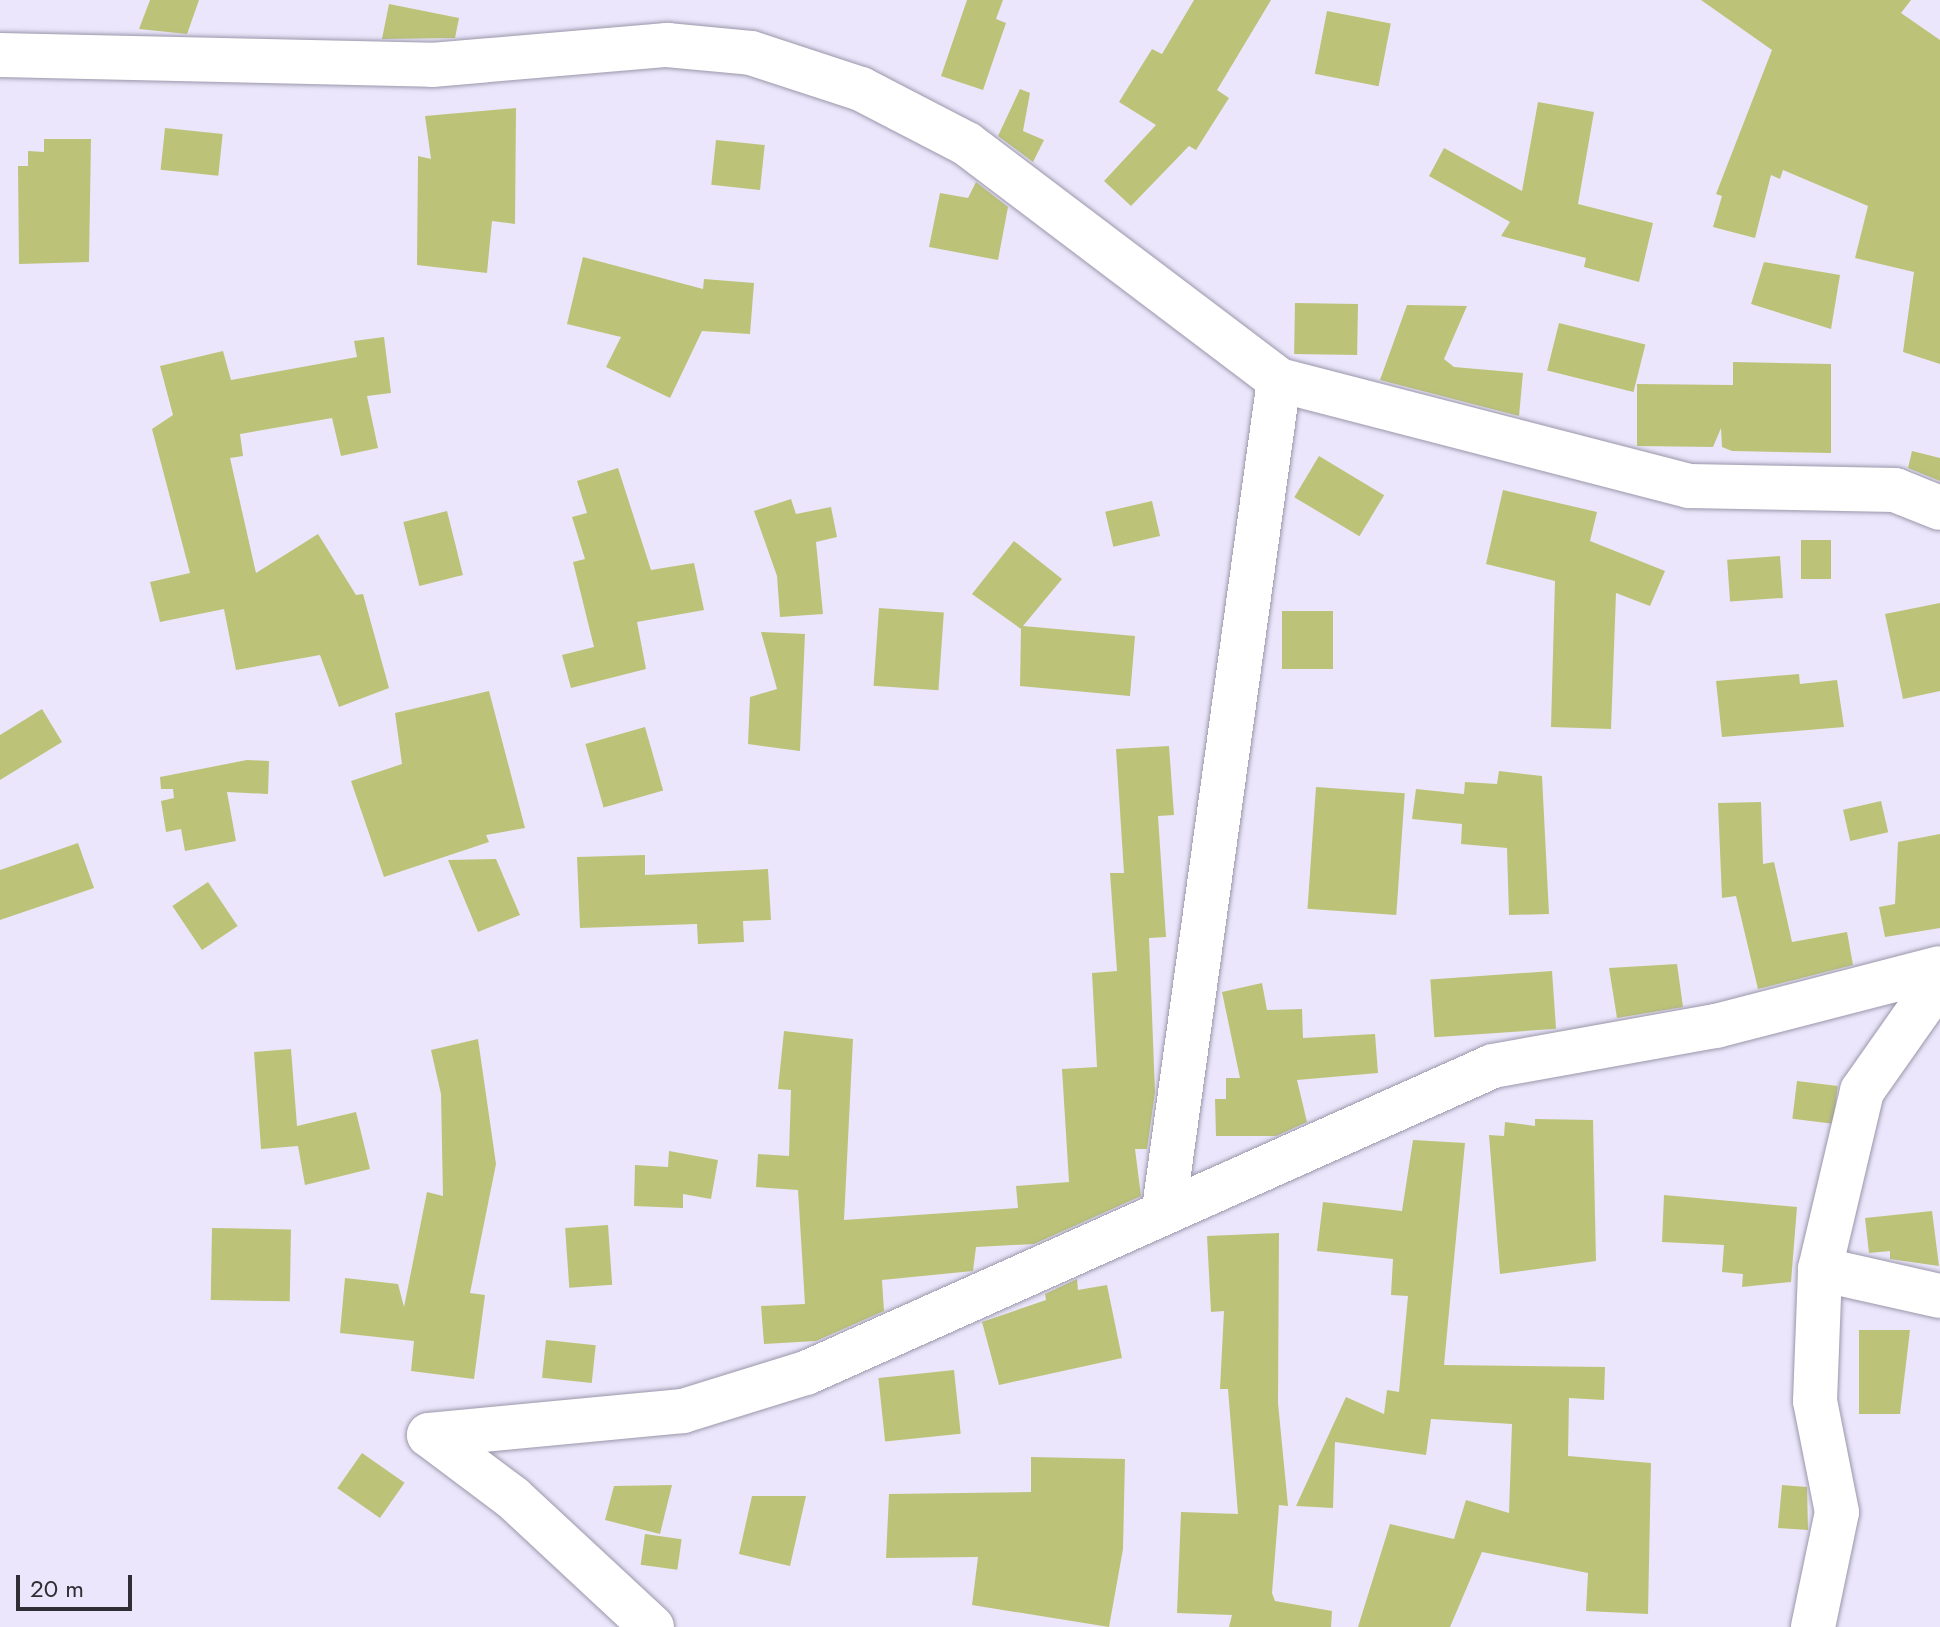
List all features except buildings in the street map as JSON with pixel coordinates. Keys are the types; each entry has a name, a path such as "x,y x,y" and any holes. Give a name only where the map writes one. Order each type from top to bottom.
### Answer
{"street":[{"path":"0,55 432,65 667,45 751,53 861,89 967,144 1279,380 1689,486 1895,490 1940,508"},
{"path":"1164,1209 1279,380"},
{"path":"652,1627 512,1497 429,1435 683,1411 793,1378 1164,1209 1493,1066 1716,1026 1940,968"},
{"path":"1813,1627 1837,1512 1815,1401 1820,1269 1862,1091 1940,980"},
{"path":"1820,1269 1940,1296"}]}
